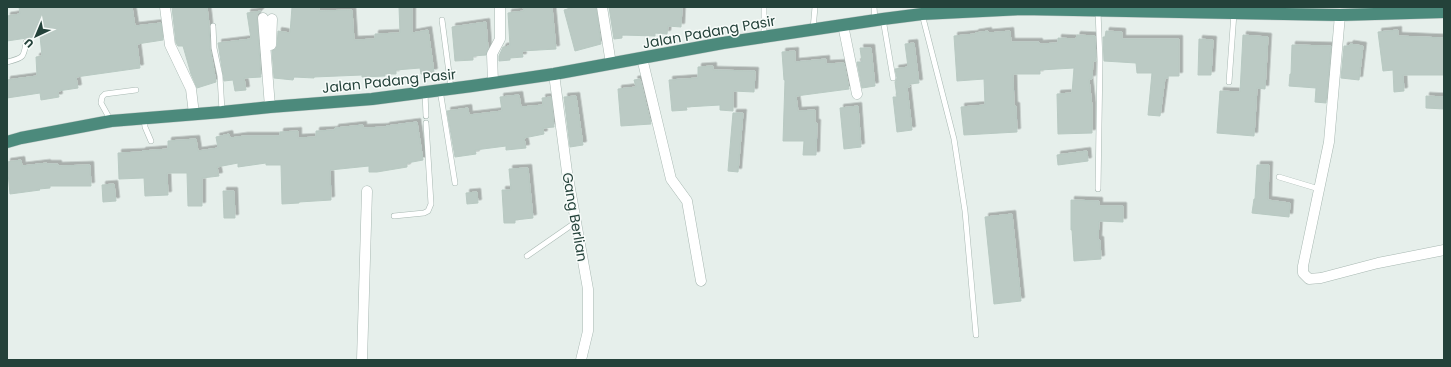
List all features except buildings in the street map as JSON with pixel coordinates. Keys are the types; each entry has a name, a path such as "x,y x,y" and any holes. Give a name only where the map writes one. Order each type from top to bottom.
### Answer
{"highway":[{"name":"Jalan Padang Pasir","path":"7,142 110,120 372,99 446,90 554,74 764,37 922,14 1021,8 1098,11 1340,15 1426,10 1444,12"}],"street":[{"path":"165,7 170,45 191,89 194,114"},
{"path":"493,83 492,54 500,39 500,7"},
{"path":"602,7 611,64"},
{"path":"1340,15 1328,142 1303,266 1303,273 1308,279 1321,278 1378,263 1444,250"},
{"path":"267,18 271,45 265,45 270,107"},
{"path":"843,25 857,94"},
{"path":"642,58 672,179 687,201 701,281"},
{"name":"Gang Berlian","path":"554,74 560,131 588,296 588,330 581,360"},
{"path":"362,360 368,191"}],"lane":[{"path":"764,7 764,37"},
{"path":"813,30 815,7"},
{"path":"874,7 879,20 893,78"},
{"path":"1098,11 1100,60 1098,189"},
{"path":"1229,82 1234,13"},
{"path":"922,14 954,139 965,211 976,335"},
{"path":"442,20 454,183"},
{"path":"213,26 214,48 220,76 222,112"},
{"path":"7,62 21,58 25,54 26,42"},
{"path":"110,120 101,103 102,97 105,94 136,90"},
{"path":"425,92 426,116"},
{"path":"144,118 145,127 151,141"},
{"path":"394,216 424,214 428,211 431,204 426,123"},
{"path":"1279,177 1319,189"},
{"path":"526,256 576,222"}]}
